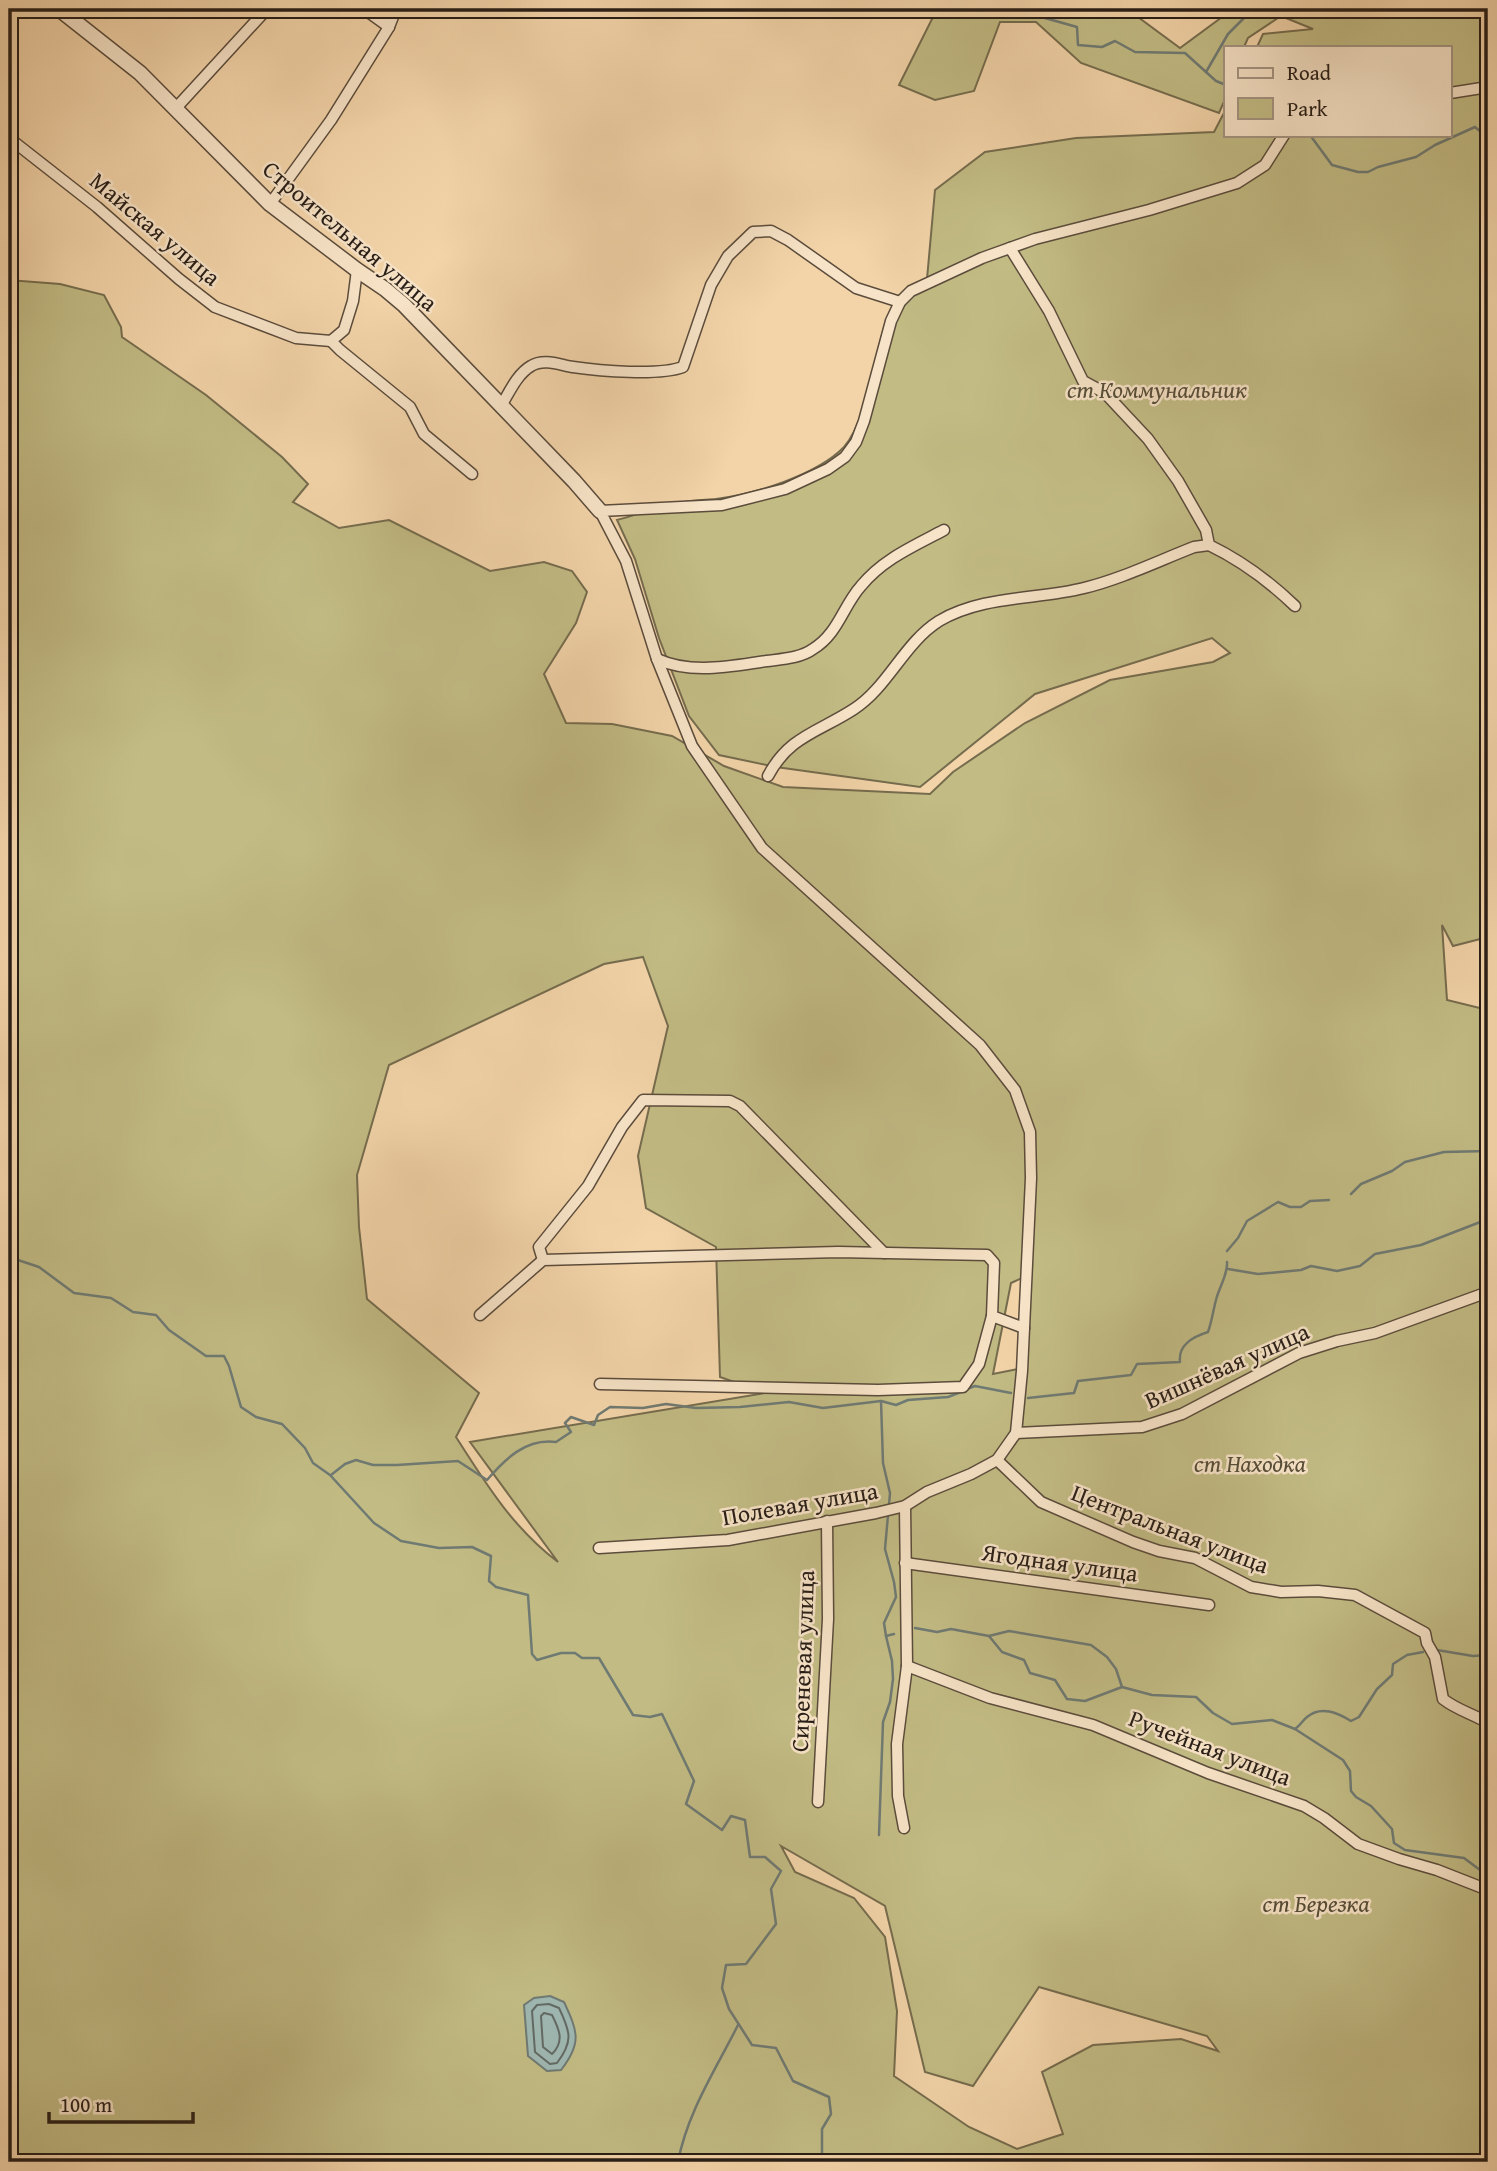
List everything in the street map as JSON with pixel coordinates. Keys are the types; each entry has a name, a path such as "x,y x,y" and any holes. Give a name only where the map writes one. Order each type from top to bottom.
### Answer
{"street":[{"path":"176,108 267,9"},
{"path":"364,9 389,27"},
{"path":"270,204 331,120 389,27 396,9"},
{"name":"Строительная улица","path":"67,11 140,73 270,204 404,305 600,511"},
{"path":"1452,93 1488,87"},
{"path":"998,1460 1016,1433 1024,1328 1030,1132 1015,1090 980,1045 762,848 692,746 657,659 626,561 600,511 722,505 785,489 828,470 845,457 856,442 891,321 900,302 911,291 982,258 1035,239 1149,210 1237,183 1265,164 1283,136"},
{"name":"Майская улица","path":"9,138 97,207 215,307 296,338 331,341"},
{"path":"501,406 514,384 530,366 544,361 575,367 632,371 671,371 683,367 711,285 728,257 753,232 771,231 856,288 900,302"},
{"path":"1010,248 1049,311 1083,381 1105,393 1148,439 1178,481 1206,530 1209,545"},
{"path":"357,270 353,301 344,330 331,341 410,407 424,434 472,474"},
{"path":"657,659 670,665 718,668 792,657 812,650 835,628 858,589 874,571 892,558 944,530"},
{"path":"768,776 776,761 792,743 854,709 868,698 922,635 939,621 963,611 1023,596 1051,596 1087,587 1194,547 1209,545 1232,556 1266,579 1296,606"},
{"path":"543,1260 538,1247 588,1186 622,1127 643,1100 730,1101 740,1107 884,1253"},
{"path":"480,1315 543,1260 838,1252 986,1255 994,1263 992,1316 979,1364 963,1387 878,1390 600,1384"},
{"name":"Вишнёвая улица","path":"1016,1433 1142,1427 1182,1414 1299,1353 1375,1333 1488,1292"},
{"path":"992,1316 1024,1328"},
{"name":"Полевая улица","path":"598,1548 727,1540 876,1513 901,1507 927,1492 998,1460"},
{"name":"Центральная улица","path":"998,1460 1041,1502 1133,1542 1159,1551 1195,1558 1251,1587 1281,1592 1318,1591 1355,1595 1425,1633 1434,1657 1443,1699 1455,1708 1488,1723"},
{"path":"901,1507 907,1666 897,1744 898,1796 904,1828"},
{"name":"Сиреневая улица","path":"818,1802 828,1631 827,1521"},
{"name":"Ягодная улица","path":"905,1563 1209,1605"},
{"name":"Ручейная улица","path":"907,1666 990,1698 1093,1725 1209,1773 1304,1806 1358,1844 1488,1890"}],"green space":[{"path":"937,9 1127,9 1180,48 1233,9 1488,9 1488,937 1453,946 1442,925 1447,1000 1488,1010 1488,2162 9,2162 9,280 60,284 104,295 121,327 122,337 206,395 282,457 308,484 293,502 339,528 389,520 490,571 544,562 572,571 587,592 576,623 544,674 566,723 612,724 672,736 724,766 783,787 930,794 953,772 1025,723 1110,680 1213,662 1230,653 1212,638 1035,694 920,787 776,767 719,755 689,716 659,638 635,559 617,520 688,501 716,499 767,488 818,466 844,447 860,418 893,305 927,279 935,190 985,152 1076,138 1214,132 1224,113 1224,136 1452,136 1452,46 1257,46 1263,34 1313,29 1281,16 1248,38 1244,46 1224,46 1224,102 1219,113 1081,63 1036,22 1000,22 974,91 935,100 899,85","holes":["643,957 668,1026 638,1156 646,1208 716,1247 720,1377 765,1393 470,1442 558,1562 514,1520 456,1437 479,1393 367,1299 359,1227 357,1175 389,1065 604,964","1022,1278 1018,1369 993,1374 1011,1283","781,1846 885,1906 925,2072 973,2086 1039,1987 1207,2036 1218,2051 1181,2039 1093,2045 1042,2072 1063,2134 1017,2149 969,2127 894,2076 897,2011 885,1937 854,1898 795,1872"]}],"water":[{"path":"550,1996 564,2002 576,2037 568,2061 561,2070 547,2071 528,2056 524,2005 534,1998"}],"waterway":[{"path":"1013,9 1077,27 1078,45 1102,47 1115,41 1135,52 1185,53 1206,72 1228,34 1253,9"},
{"path":"1327,9 1338,9"},
{"path":"1206,72 1224,84"},
{"path":"1311,136 1332,165 1358,172 1368,172 1416,157 1475,127 1488,138"},
{"path":"1351,1194 1361,1184 1392,1171 1405,1162 1444,1152 1488,1151"},
{"path":"1227,1251 1247,1221 1278,1202 1290,1207 1301,1207 1310,1201 1329,1200"},
{"path":"1228,1269 1258,1274 1301,1270 1311,1266 1337,1271 1360,1266 1375,1254 1421,1245 1488,1219"},
{"path":"9,1257 39,1267 74,1293 111,1298 133,1312 156,1315 169,1330 206,1356 224,1356 241,1407 256,1417 282,1424 305,1448 313,1463 330,1475 374,1523 401,1541 439,1548 472,1547 491,1556 489,1581 496,1587 528,1595 532,1654 537,1660 561,1653 575,1653 582,1658 599,1658 633,1715 650,1717 662,1714 694,1781 686,1804 722,1830 731,1816 745,1820 750,1857 765,1857 781,1871 771,1889 776,1924 746,1964 726,1965 722,1988 729,2009 752,2045 776,2048 793,2081 829,2097 831,2114 822,2129 822,2162"},
{"path":"1028,1398 1074,1393 1078,1381 1131,1375 1137,1364 1180,1362 1181,1351 1187,1342 1208,1332 1227,1262"},
{"path":"967,1389 975,1386 1011,1393"},
{"path":"331,1475 345,1464 356,1460 373,1465 458,1461 487,1480 517,1452 535,1443 556,1442 571,1432 565,1423 571,1417 594,1425 598,1415 610,1407 643,1408 666,1404 696,1408 740,1407 789,1402 823,1408 881,1401 896,1405 908,1400 948,1397 961,1392"},
{"path":"881,1401 883,1463 890,1493 889,1505"},
{"path":"888,1515 885,1549 896,1597 884,1623 886,1636 894,1634"},
{"path":"915,1628 937,1632 951,1629 989,1636 1002,1652 1024,1660 1030,1673 1055,1680 1067,1699 1085,1701 1122,1687 1152,1695 1196,1697 1213,1713 1232,1724 1272,1720 1295,1729 1312,1713 1318,1711 1335,1713 1351,1721 1359,1717 1377,1689 1392,1675 1393,1664 1407,1655 1423,1652"},
{"path":"989,1636 1009,1631 1091,1645 1107,1657 1116,1669 1122,1687"},
{"path":"879,1835 883,1722 890,1702 893,1679 886,1636"},
{"path":"1437,1650 1473,1656 1488,1655"},
{"path":"1295,1729 1343,1760 1350,1771 1351,1791 1371,1806 1392,1829 1394,1843 1405,1850 1464,1858 1488,1876"},
{"path":"678,2162 695,2109 738,2025"}],"park label":[{"name":"ст Коммунальник","path":"1157,390"},
{"name":"ст Находка","path":"1250,1464"},
{"name":"ст Березка","path":"1316,1904"}]}
